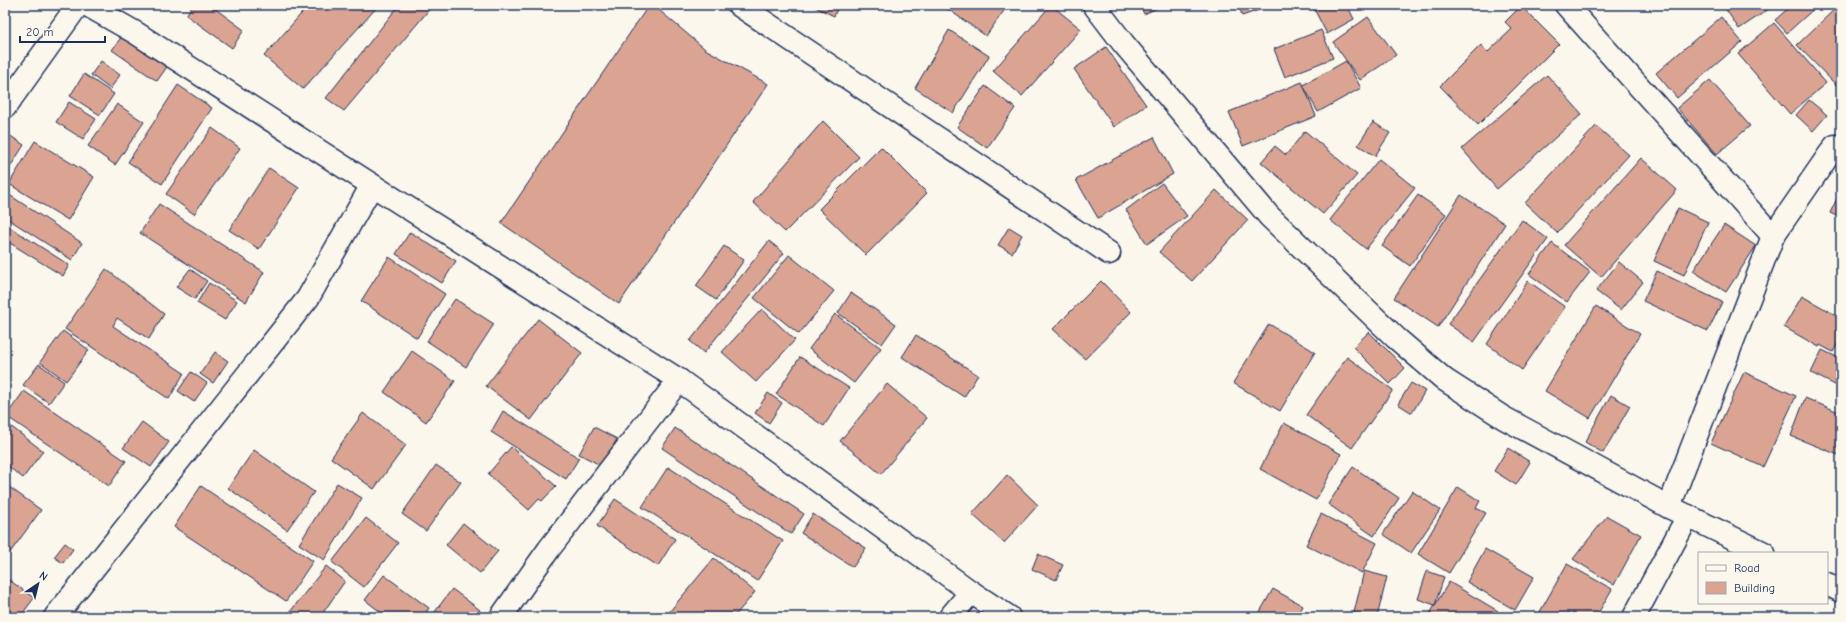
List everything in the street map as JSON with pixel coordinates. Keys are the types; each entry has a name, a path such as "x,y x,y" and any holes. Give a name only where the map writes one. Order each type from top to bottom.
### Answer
{"street":[{"path":"5,107 78,5"},
{"path":"87,5 136,33 679,380 971,592 1009,617"},
{"path":"739,5 1109,253"},
{"path":"1094,5 1123,43 1269,216 1396,338 1445,380 1504,418 1678,512 1762,552"},
{"path":"1566,5 1773,236"},
{"path":"1634,617 1678,512 1773,236 1835,146"},
{"path":"55,617 308,298 372,185"},
{"path":"501,617 549,549 679,380"},
{"path":"1828,584 1841,591"},
{"path":"950,617 971,592"}],"building":[{"path":"193,5 210,5 244,30 232,48 186,15"},
{"path":"309,5 379,5 303,89 264,56"},
{"path":"399,5 433,5 344,111 326,98"},
{"path":"649,5 653,5 705,49 768,84 619,304 501,223"},
{"path":"811,5 839,5 834,16"},
{"path":"942,5 1008,5 986,36"},
{"path":"1051,5 1081,29 1022,96 993,71"},
{"path":"1140,5 1164,5 1144,14"},
{"path":"1239,5 1260,5 1262,9 1242,16"},
{"path":"1312,5 1347,5 1354,19 1327,34"},
{"path":"1723,5 1766,5 1769,9 1739,29"},
{"path":"1792,5 1818,5 1787,33 1775,20"},
{"path":"1839,5 1841,5 1841,80 1836,85 1797,45"},
{"path":"1521,6 1559,44 1478,125 1440,86 1481,45 1488,52 1512,29 1505,22"},
{"path":"1368,17 1396,55 1360,80 1333,42"},
{"path":"1721,17 1742,42 1677,98 1656,73"},
{"path":"1774,23 1826,83 1790,114 1738,54"},
{"path":"949,30 989,56 953,113 915,88"},
{"path":"1321,30 1333,58 1285,77 1274,49"},
{"path":"125,32 169,64 157,81 112,50"},
{"path":"1106,47 1146,105 1114,127 1074,69"},
{"path":"101,61 120,75 110,89 91,75"},
{"path":"1346,61 1361,88 1318,112 1303,85"},
{"path":"84,74 114,94 100,115 70,96"},
{"path":"1547,75 1582,114 1497,189 1462,149"},
{"path":"1710,80 1750,126 1717,154 1677,108"},
{"path":"1302,82 1316,116 1243,146 1229,112"},
{"path":"178,85 212,108 162,184 128,162"},
{"path":"985,86 1015,108 987,148 957,127"},
{"path":"1809,100 1827,115 1813,131 1796,115"},
{"path":"69,102 96,119 83,139 56,122"},
{"path":"117,104 144,122 115,165 88,146"},
{"path":"823,121 859,157 785,232 753,202"},
{"path":"1373,122 1390,133 1375,156 1358,145"},
{"path":"1596,126 1629,155 1557,233 1525,203"},
{"path":"212,128 240,148 194,214 166,194"},
{"path":"1305,131 1357,175 1323,214 1261,162 1275,146 1286,155"},
{"path":"6,133 24,145 5,175 5,134"},
{"path":"1154,137 1173,174 1098,218 1076,180"},
{"path":"35,141 94,177 68,220 9,184"},
{"path":"881,147 927,193 866,255 819,209"},
{"path":"1641,158 1677,190 1601,277 1564,245"},
{"path":"1379,159 1415,188 1366,249 1330,220"},
{"path":"269,168 299,188 259,249 229,230"},
{"path":"1162,183 1187,216 1147,244 1126,210"},
{"path":"1216,190 1248,220 1192,281 1159,252"},
{"path":"1841,190 1841,218 1830,213"},
{"path":"5,192 82,243 72,260 5,217"},
{"path":"1418,195 1446,214 1410,266 1382,246"},
{"path":"1461,195 1505,224 1438,327 1394,298"},
{"path":"159,204 264,272 246,302 140,233"},
{"path":"1678,208 1708,222 1684,275 1654,261"},
{"path":"1522,220 1548,239 1474,342 1448,324"},
{"path":"5,224 69,265 63,276 5,240"},
{"path":"1724,225 1756,246 1726,292 1693,271"},
{"path":"1009,227 1022,235 1012,253 998,245"},
{"path":"410,232 456,261 442,283 396,254"},
{"path":"769,241 784,253 704,353 690,341"},
{"path":"1552,243 1590,272 1567,302 1529,274"},
{"path":"724,246 744,260 716,300 696,286"},
{"path":"789,255 834,291 799,334 754,298"},
{"path":"389,257 445,294 417,338 361,301"},
{"path":"1619,262 1643,282 1621,310 1596,291"},
{"path":"106,269 164,314 149,339 117,318 113,326 184,373 169,399 65,329"},
{"path":"190,269 207,281 195,299 176,287"},
{"path":"1657,271 1722,302 1708,331 1643,301"},
{"path":"1101,281 1131,312 1085,359 1053,329"},
{"path":"1528,281 1565,307 1522,370 1487,344"},
{"path":"209,283 237,301 225,320 197,303"},
{"path":"851,293 896,324 882,344 838,313"},
{"path":"1802,296 1841,318 1841,327 1838,331 1841,333 1841,337 1833,352 1820,345 1819,347 1784,327"},
{"path":"455,299 494,324 466,367 427,341"},
{"path":"1596,306 1640,334 1590,418 1545,391"},
{"path":"762,309 795,340 756,382 722,352"},
{"path":"835,314 881,348 854,383 809,349"},
{"path":"538,319 582,353 531,420 486,386"},
{"path":"1269,324 1315,352 1280,411 1233,383"},
{"path":"63,331 89,350 66,381 40,362"},
{"path":"1369,332 1405,368 1390,384 1353,347"},
{"path":"916,335 978,375 964,397 902,357"},
{"path":"1822,350 1841,359 1841,388 1811,373"},
{"path":"412,351 455,381 426,422 384,392"},
{"path":"215,352 228,361 213,383 200,374"},
{"path":"800,357 849,388 824,426 776,394"},
{"path":"1347,357 1393,390 1352,448 1306,415"},
{"path":"39,364 64,382 49,403 23,385"},
{"path":"191,372 207,383 194,402 178,391"},
{"path":"1744,372 1796,396 1763,467 1711,443"},
{"path":"1411,383 1425,391 1412,413 1398,404"},
{"path":"887,384 927,418 881,474 840,441"},
{"path":"24,391 126,461 109,486 6,416"},
{"path":"768,393 782,403 769,423 755,413"},
{"path":"1611,395 1630,406 1603,453 1585,442"},
{"path":"1805,398 1841,413 1841,456 1791,436"},
{"path":"503,411 579,458 566,479 491,432"},
{"path":"363,413 406,445 374,489 331,458"},
{"path":"5,422 43,451 23,478 5,464"},
{"path":"142,422 169,442 151,467 123,448"},
{"path":"1284,423 1341,454 1316,500 1260,469"},
{"path":"594,427 617,439 602,466 579,454"},
{"path":"675,428 804,514 791,534 662,448"},
{"path":"511,447 556,486 542,501 539,499 529,510 488,474"},
{"path":"1508,448 1530,462 1516,485 1494,471"},
{"path":"254,450 314,492 287,530 228,488"},
{"path":"436,465 461,482 426,531 402,514"},
{"path":"668,467 783,541 757,581 642,507"},
{"path":"1353,467 1399,498 1374,536 1328,504"},
{"path":"1007,475 1038,505 1004,543 972,514"},
{"path":"337,483 362,498 324,560 299,544"},
{"path":"5,484 41,510 9,554 5,551"},
{"path":"201,486 313,561 286,601 174,527"},
{"path":"1458,487 1480,501 1476,508 1486,513 1449,573 1418,554"},
{"path":"1412,491 1440,510 1411,553 1383,534"},
{"path":"615,499 675,539 658,566 597,526"},
{"path":"813,514 866,548 853,567 801,533"},
{"path":"1321,514 1377,543 1362,573 1306,545"},
{"path":"1607,516 1641,535 1614,585 1573,559"},
{"path":"366,518 398,543 364,587 332,562"},
{"path":"463,523 498,551 480,573 446,545"},
{"path":"65,543 73,549 63,563 54,557"},
{"path":"1485,549 1534,577 1515,610 1467,582"},
{"path":"1038,554 1063,565 1056,580 1032,569"},
{"path":"714,558 755,592 734,617 665,617"},
{"path":"1567,564 1612,589 1596,617 1537,617"},
{"path":"326,566 345,581 320,617 286,617"},
{"path":"1364,571 1387,577 1377,617 1353,617"},
{"path":"1427,571 1444,577 1435,605 1418,599"},
{"path":"384,575 429,608 423,617 387,617 365,600"},
{"path":"5,577 34,598 20,617 15,617 5,610"},
{"path":"1449,582 1498,611 1494,617 1428,617"},
{"path":"452,589 480,610 475,617 431,617"},
{"path":"1273,589 1303,606 1297,617 1257,617"}]}
